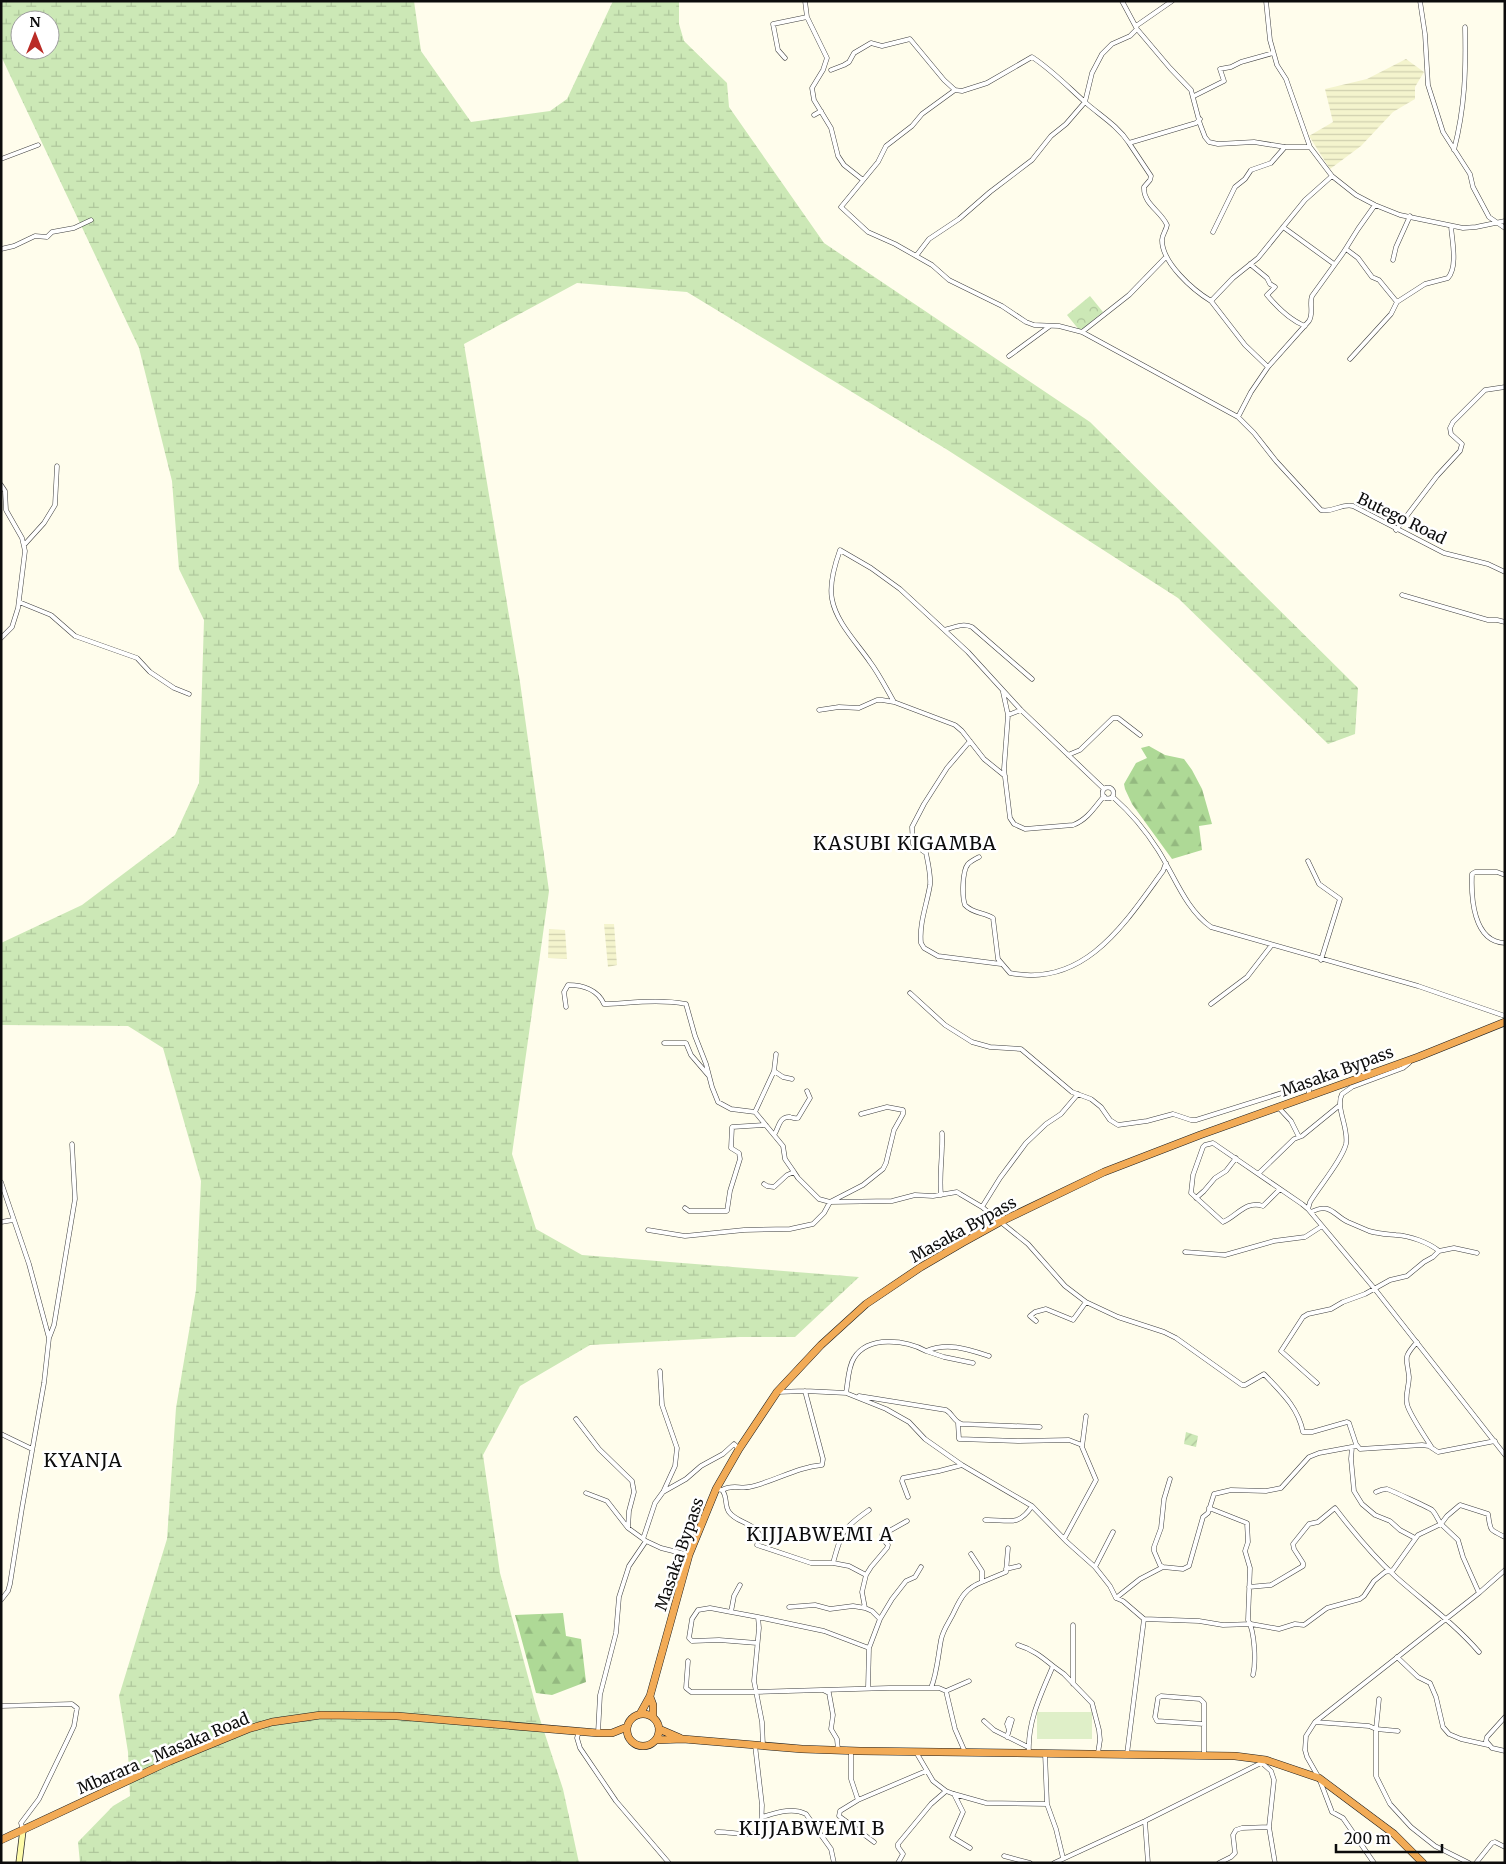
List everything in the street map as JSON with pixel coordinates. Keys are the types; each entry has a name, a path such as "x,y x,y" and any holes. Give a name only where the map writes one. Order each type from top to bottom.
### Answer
{"highway":[{"name":"Masaka Bypass","path":"640,1714 650,1696 689,1555 739,1449 777,1392 821,1345 866,1304 921,1267 1000,1222 1104,1172 1309,1095 1405,1062 1505,1022"},
{"name":"Masaka Bypass","path":"650,1696 653,1705 652,1717"},
{"path":"640,1714 652,1717 658,1724 659,1729 656,1740 652,1744 642,1746 632,1742 629,1738 627,1727 630,1721 640,1714"},
{"name":"Mbarara - Masaka Road","path":"1,1840 170,1761 248,1729 272,1722 321,1715 398,1716 579,1730 598,1734 627,1727"},
{"path":"659,1729 683,1739"},
{"name":"Mbarara - Masaka Road","path":"612,1732 629,1738"},
{"path":"656,1740 683,1739 759,1746 851,1751 965,1752 1029,1750 1045,1753 1235,1756 1264,1762 1319,1778 1394,1834 1423,1863"}],"main road":[{"path":"19,1863 23,1830"}],"street":[{"path":"805,1 807,17 827,58 827,63 812,88 814,100 831,128 838,156 844,165 863,180"},
{"path":"1122,1 1136,27 1186,84 1194,96 1200,119 1198,124 1209,142 1218,144 1254,142 1284,147 1310,147"},
{"path":"916,256 929,239 959,219 990,192 1032,160 1051,136 1066,124 1085,102 1092,73 1102,54 1112,44 1130,36 1136,27 1172,1"},
{"path":"1266,1 1273,54 1286,79 1310,147 1332,176 1352,192 1374,205 1395,213 1451,226 1476,227 1505,221"},
{"path":"1420,1 1425,34 1426,74 1429,90 1443,132 1470,174 1473,187 1486,212 1496,223 1505,228"},
{"path":"785,58 778,50 773,24 807,17"},
{"path":"1454,150 1462,121 1465,87 1466,27"},
{"path":"831,70 844,66 849,62 854,52 871,43 882,46 910,38 944,80 955,90"},
{"path":"1194,96 1224,81 1220,69 1273,54"},
{"path":"1268,367 1245,345 1211,301 1194,288 1165,258 1162,241 1167,226 1156,210 1145,199 1144,189 1151,176 1129,143 1108,119 1032,57 987,83 969,90 955,90 922,114 912,126 886,146 878,162 841,207 868,232 895,244 932,265 950,280 1002,306 1026,322 1034,325 1068,328 1082,332 1238,417 1251,392 1268,367 1311,318 1310,301 1312,296 1346,249 1374,205"},
{"path":"814,115 821,111"},
{"path":"1129,143 1198,124"},
{"path":"1,159 38,145"},
{"path":"1213,232 1235,187 1252,170 1271,163 1284,147"},
{"path":"1211,301 1227,284 1258,258 1309,196 1332,176"},
{"path":"1393,260 1396,247 1410,216"},
{"path":"1,249 14,246 35,236 46,237 52,232 74,228 91,220"},
{"path":"1350,359 1391,314 1397,302 1418,290 1421,286 1448,278 1453,265 1451,226"},
{"path":"1283,227 1334,264"},
{"path":"1346,249 1358,258 1372,277 1386,286 1397,302"},
{"path":"1082,332 1129,295 1165,258"},
{"path":"1250,264 1275,287 1267,295 1272,301 1298,323 1305,326"},
{"path":"1010,356 1050,326"},
{"path":"1396,530 1437,476 1460,451 1462,444 1451,434 1450,430 1453,422 1485,390 1505,387"},
{"name":"Butego Road","path":"1238,417 1321,510 1332,510 1348,505 1444,553 1488,564 1505,572"},
{"path":"24,544 53,511 56,498 57,466"},
{"path":"1,485 5,492 6,510 24,544 25,551 18,608 12,626 1,638"},
{"path":"894,702 877,672 834,608 832,584 840,550 871,568 900,589 968,652 1003,692 1104,789 1104,796 1080,822 1067,826 1025,829 1014,824 1010,818 1005,776 1008,716 1003,692"},
{"path":"1402,595 1488,620 1505,622"},
{"path":"19,602 51,615 76,636 137,658 150,672 174,688 189,694"},
{"path":"18,608 31,608"},
{"path":"945,630 959,626 968,625 972,627 1032,679"},
{"path":"819,710 839,707 859,708 876,700 894,702 955,725 984,759 1005,776"},
{"path":"1008,716 1021,710"},
{"path":"1068,755 1080,750 1112,718 1118,718 1140,735"},
{"path":"970,741 934,786 911,830 912,844 926,853 929,872 930,883 925,904 922,943 924,948 938,956 1001,964"},
{"path":"1076,762 1080,750"},
{"path":"1104,789 1109,787 1113,790 1112,797"},
{"path":"1104,796 1112,797 1146,833 1192,907 1205,923 1217,930 1418,986 1505,1016"},
{"path":"979,857 966,867 963,885 964,901 969,909 993,918 997,953 1001,964 1010,973 1030,975 1058,971 1085,960 1113,936 1163,871 1166,863"},
{"path":"1308,861 1319,884 1340,899 1322,960"},
{"path":"1163,871 1170,870"},
{"path":"1505,875 1497,872 1475,872 1472,874 1475,914 1481,928 1496,942 1505,943"},
{"path":"1211,1004 1247,976 1271,946"},
{"path":"566,1007 564,992 568,985 590,989 600,995 604,1004 667,1001 686,1004 718,1102 731,1109 755,1112 783,1146 785,1159 798,1178 818,1199 830,1202 892,1201 915,1195 941,1195 957,1192 982,1207 1028,1244 1064,1286 1086,1302 1118,1317 1170,1335 1242,1385 1264,1374 1287,1398 1301,1419 1303,1432 1312,1432 1347,1422 1351,1426 1354,1446 1351,1459 1354,1491 1362,1504 1375,1515 1416,1538"},
{"path":"910,993 954,1032 982,1046 1021,1049 1072,1092 1087,1097 1101,1107 1114,1122 1124,1125 1173,1114 1196,1120 1301,1087 1309,1088 1309,1095"},
{"path":"664,1043 686,1043 693,1058 709,1076"},
{"path":"693,1058 700,1049"},
{"path":"755,1112 774,1071 776,1054"},
{"path":"1309,1211 1310,1202 1344,1148 1347,1136 1340,1105 1340,1096 1345,1091 1403,1068 1409,1063 1405,1062"},
{"path":"774,1071 783,1077 792,1079"},
{"path":"774,1135 784,1118 798,1118 810,1098 807,1091"},
{"path":"982,1207 1000,1178 1026,1143 1046,1124 1061,1114 1078,1094"},
{"path":"1259,1173 1282,1148 1340,1105"},
{"path":"648,1230 685,1236 744,1230 790,1229 813,1224 824,1213 830,1202 863,1185 883,1169 894,1130 903,1112 901,1109 887,1106 861,1114"},
{"path":"1274,1108 1279,1108 1286,1116 1299,1137"},
{"path":"685,1208 690,1210 728,1211 730,1191 740,1159 739,1153 731,1148 732,1127 766,1125"},
{"path":"941,1195 940,1158 942,1133"},
{"path":"1280,1189 1263,1206 1252,1204 1246,1206 1224,1222 1191,1193 1193,1175 1205,1144 1213,1143 1302,1204 1374,1288 1505,1454"},
{"path":"1,1600 8,1591 10,1584 49,1338 54,1325 75,1198 72,1144"},
{"path":"1196,1198 1215,1178 1226,1171 1236,1158"},
{"path":"764,1184 774,1187 782,1182 786,1175 794,1172"},
{"path":"1,1182 29,1264 49,1338"},
{"path":"1302,1204 1310,1202"},
{"path":"1309,1211 1323,1208 1330,1209 1346,1221 1379,1234 1411,1238 1432,1246 1439,1251"},
{"path":"1,1222 14,1220"},
{"path":"1185,1252 1225,1255 1274,1241 1305,1237 1322,1226"},
{"path":"1317,1383 1282,1353 1282,1350 1303,1317 1308,1314 1331,1309 1342,1302 1365,1294 1390,1280 1407,1276 1439,1251 1454,1248 1477,1253"},
{"path":"1036,1321 1030,1316 1035,1312 1046,1309 1073,1320 1086,1302"},
{"path":"1417,1342 1406,1357 1405,1362 1409,1377 1406,1394 1407,1404 1433,1450"},
{"path":"846,1393 852,1360 862,1349 874,1343 907,1343 944,1357 973,1363"},
{"path":"926,1351 938,1347 960,1347 989,1356"},
{"path":"598,1734 600,1695 616,1633 619,1597 629,1566 644,1540 655,1503 664,1492 675,1466 676,1448 662,1405 660,1371"},
{"path":"805,1391 823,1459 822,1465 811,1466 749,1487 732,1486 719,1490 726,1497 727,1510 756,1528 760,1535 757,1545 811,1562 849,1566 866,1575"},
{"path":"777,1392 846,1393 946,1410 958,1423 959,1438 1019,1441 1069,1440 1082,1445"},
{"path":"846,1393 886,1409 909,1422 925,1439 962,1465 1032,1506 1064,1539 1096,1567 1116,1598 1124,1601 1144,1619 1200,1621 1223,1625 1251,1624 1279,1629 1295,1624 1304,1625 1327,1608 1360,1599 1364,1596 1374,1581 1385,1572 1393,1570 1416,1538 1439,1525 1460,1505 1488,1514 1488,1524 1492,1531 1505,1537"},
{"path":"1064,1539 1096,1480 1089,1467 1082,1445 1086,1416"},
{"path":"576,1419 599,1449 632,1481 634,1492 629,1511 628,1528"},
{"path":"958,1423 1040,1426"},
{"path":"1,1434 32,1449"},
{"path":"1116,1598 1140,1580 1163,1567 1183,1569 1189,1566 1203,1517 1210,1508 1214,1494 1231,1490 1266,1492 1281,1488 1309,1457 1319,1453 1354,1446 1360,1449 1376,1449 1422,1445 1429,1446 1438,1452 1496,1441"},
{"path":"664,1492 686,1479 701,1466 722,1454 734,1444 739,1449"},
{"path":"908,1497 902,1481 903,1478 962,1465"},
{"path":"1163,1567 1160,1565 1154,1547 1161,1528 1164,1499 1170,1479"},
{"path":"1376,1492 1384,1489 1392,1490 1410,1501 1432,1510 1438,1519 1439,1525 1458,1540 1463,1557 1479,1593"},
{"path":"586,1493 607,1501 628,1528 644,1540 661,1548 689,1555"},
{"path":"985,1520 1015,1521 1027,1514 1032,1506"},
{"path":"1210,1508 1247,1523 1248,1542 1245,1551 1250,1568 1248,1620 1251,1624 1254,1675"},
{"path":"1249,1587 1271,1585 1303,1566 1293,1544 1309,1524 1318,1522 1335,1508 1350,1528 1390,1571 1446,1618 1479,1652"},
{"path":"833,1563 844,1530 849,1524 870,1510"},
{"path":"864,1608 862,1592 866,1575 871,1566 888,1548 882,1535 907,1521"},
{"path":"1096,1567 1113,1532"},
{"path":"931,1688 941,1639 961,1597 969,1588 1006,1572 1008,1548"},
{"path":"971,1554 982,1571 982,1582"},
{"path":"868,1688 869,1648 880,1619 892,1599 906,1582 915,1577 921,1566"},
{"path":"1006,1569 1019,1566"},
{"path":"1374,1863 1342,1818 1332,1812 1319,1778 1307,1757 1305,1750 1306,1736 1315,1722 1479,1593 1505,1570"},
{"path":"731,1612 734,1596 740,1585"},
{"path":"789,1607 815,1605 830,1609 853,1606 872,1611 880,1619"},
{"path":"757,1643 692,1640 689,1638 692,1619 698,1610 710,1608 824,1631 869,1648"},
{"path":"717,1832 727,1831 748,1834 757,1833 762,1828 759,1746 762,1722 754,1681 760,1628 758,1617"},
{"path":"1127,1754 1144,1619"},
{"path":"1073,1625 1073,1684"},
{"path":"1018,1646 1025,1647 1040,1656 1064,1674 1087,1697 1094,1710 1100,1740 1098,1754"},
{"path":"1397,1658 1418,1677 1430,1683 1436,1697 1443,1727 1449,1734 1505,1751"},
{"path":"688,1661 686,1688 688,1691 756,1692 868,1688 939,1688 946,1691 970,1682"},
{"path":"984,1721 994,1730 1029,1750 1030,1726 1053,1666"},
{"path":"823,1690 828,1693 833,1715 831,1728 837,1739 838,1750"},
{"path":"946,1691 955,1730 965,1752"},
{"path":"1204,1724 1158,1720 1155,1717 1158,1698 1161,1696 1202,1700 1204,1703 1204,1724 1204,1755"},
{"path":"1379,1699 1376,1729 1377,1781 1390,1804 1411,1827 1435,1846 1468,1863"},
{"path":"1,1706 72,1704 77,1708 74,1726 67,1742 36,1806 22,1823 23,1830"},
{"path":"1488,1745 1487,1737 1505,1717"},
{"path":"1315,1722 1370,1726 1376,1729 1398,1731"},
{"path":"579,1730 577,1738 580,1748 594,1770 616,1801 669,1863"},
{"path":"1007,1737 1009,1730"},
{"path":"851,1751 851,1779 858,1800"},
{"path":"916,1752 926,1772 933,1781 946,1791 986,1802 1047,1804"},
{"path":"1045,1753 1047,1804 1056,1829 1063,1858"},
{"path":"1054,1863 1145,1821 1264,1762 1271,1771 1274,1780 1269,1827 1275,1863"},
{"path":"874,1842 840,1816 840,1811 858,1800 926,1772"},
{"path":"898,1863 903,1854 898,1844 931,1804 946,1791"},
{"path":"954,1794 963,1812 952,1836 970,1848"},
{"path":"762,1817 790,1811 806,1814 831,1849 834,1863"},
{"path":"1145,1821 1148,1863"},
{"path":"1219,1863 1235,1853 1233,1835 1236,1830 1269,1827"},
{"path":"1476,1863 1492,1843 1495,1842 1505,1847"},
{"path":"1004,1856 1030,1863"}],"green space":[{"path":"1,1 414,1 421,51 471,122 550,111 567,99 613,1 679,1 679,24 684,41 727,83 729,107 824,243 1090,422 1358,688 1355,734 1328,744 1178,598 946,449 687,292 577,283 464,344 520,682 549,891 512,1154 536,1229 582,1255 859,1277 795,1337 740,1337 590,1345 520,1386 483,1455 500,1573 537,1710 563,1789 579,1863 80,1863 78,1842 113,1806 130,1796 128,1752 119,1696 167,1539 176,1408 196,1290 201,1181 163,1048 128,1026 1,1025 1,943 82,905 175,835 199,783 204,620 179,569 172,481 139,348 1,56"},
{"path":"1406,59 1424,72 1415,87 1415,99 1393,112 1361,146 1330,169 1309,136 1333,122 1325,89 1367,79"},
{"path":"1090,296 1103,312 1080,331 1067,315"},
{"path":"1149,746 1165,755 1184,759 1202,789 1212,824 1199,826 1202,850 1172,859 1132,804 1124,784 1136,763 1147,758 1141,748"},
{"path":"604,924 614,924 617,965 608,967"},
{"path":"549,929 565,930 567,959 548,958"},
{"path":"1186,1432 1198,1436 1196,1447 1184,1444"},
{"path":"563,1613 566,1636 581,1639 586,1682 552,1695 536,1693 515,1615"},
{"path":"1037,1712 1092,1712 1092,1739 1037,1739"}],"district":[{"name":"KASUBI KIGAMBA","path":"905,843"},
{"name":"KYANJA","path":"83,1460"},
{"name":"KIJJABWEMI A","path":"820,1534"},
{"name":"KIJJABWEMI B","path":"812,1828"}]}
